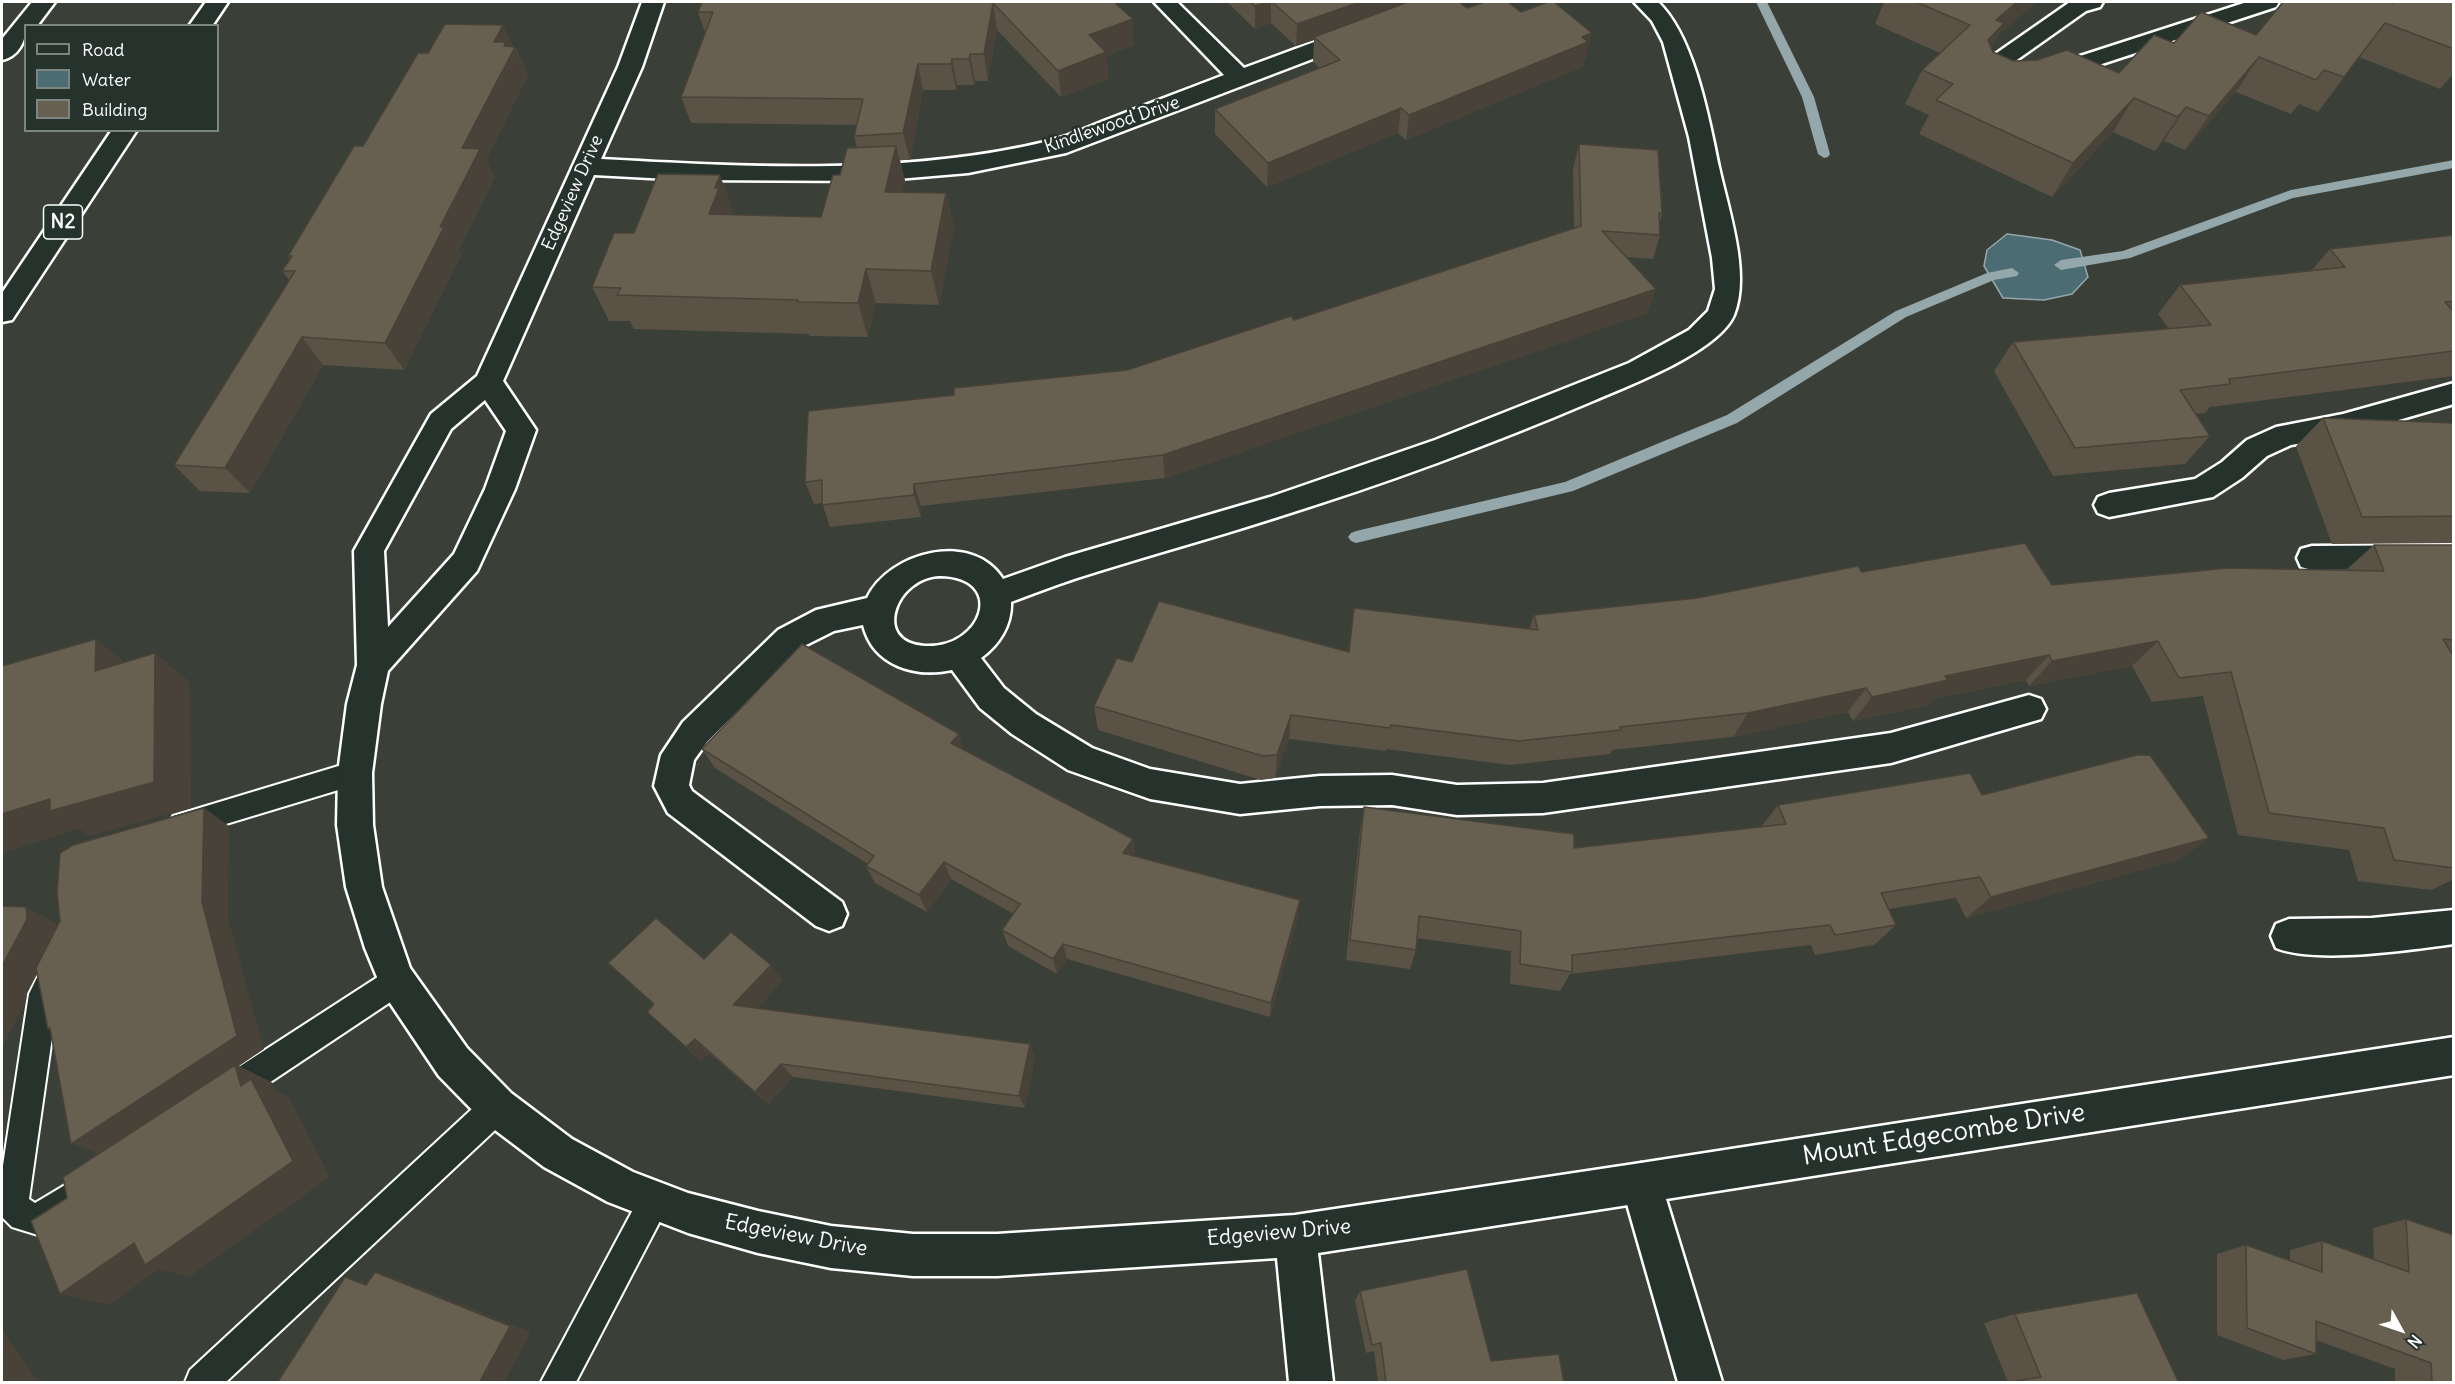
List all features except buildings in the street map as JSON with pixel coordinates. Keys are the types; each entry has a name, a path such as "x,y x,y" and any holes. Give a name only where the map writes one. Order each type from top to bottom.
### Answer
{"main road":[{"path":"26,24 44,2"},
{"path":"201,24 217,2"},
{"name":"Edgeview Drive","path":"653,2 630,67 488,382 441,422 369,551 373,665 364,704 355,773 355,825 364,887 383,948 397,981 453,1062 497,1107 558,1153 622,1188 688,1213 758,1232 831,1247 914,1255 997,1255 1295,1236 1641,1183"},
{"path":"1165,2 1241,79"},
{"name":"Kindlewood Drive","path":"585,166 687,172 874,173 968,165 1057,147 1441,2"},
{"path":"995,595 1065,569 1274,507 1445,448 1639,370 1699,337 1720,315 1728,289 1725,258 1701,137 1675,42 1662,18 1645,2"},
{"path":"2092,2 2078,6 1989,69 1984,76 1986,80 1996,86 2010,87 2268,2"},
{"path":"2,53 24,26"},
{"name":"N2","path":"2,313 124,132"},
{"name":"Edgeview Drive","path":"373,665 466,562 500,489 521,430 488,382"},
{"path":"2109,505 2202,489 2232,470 2257,448 2286,435 2343,425 2454,393"},
{"path":"2312,558 2454,557"},
{"path":"936,564 955,564 974,570 987,581 995,595 994,621 986,634 959,654 939,659 918,658 900,652 886,641 879,626 878,609 885,592 898,579 916,569 936,564"},
{"path":"829,914 680,802 671,786 678,755 695,732 789,639 827,619 878,609"},
{"path":"959,654 992,698 1032,730 1080,759 1150,784 1240,799 1320,791 1392,790 1457,800 1543,798 1891,748 2029,709"},
{"path":"2289,936 2325,938 2380,936 2454,927"},
{"name":"Mount Edgecombe Drive","path":"1641,1183 2454,1056"},
{"path":"1641,1183 1700,1383"},
{"path":"1295,1236 1311,1383"}],"lane":[{"path":"152,833 288,795 355,773"},
{"path":"68,948 44,994 12,1205 23,1216 38,1219 88,1186"},
{"path":"207,1106 397,981"},
{"path":"202,1383 497,1107"},
{"path":"558,1383 655,1200"}],"water":[{"path":"2007,234 2052,240 2080,250 2088,277 2072,294 2044,300 2003,298 1984,266 1987,250"}],"waterway":[{"path":"1761,2 1808,97 1824,154"},
{"path":"2061,265 2125,255 2291,194 2454,164"},
{"path":"1356,537 1568,487 1732,419 1901,314 1992,276 2012,273"}]}
